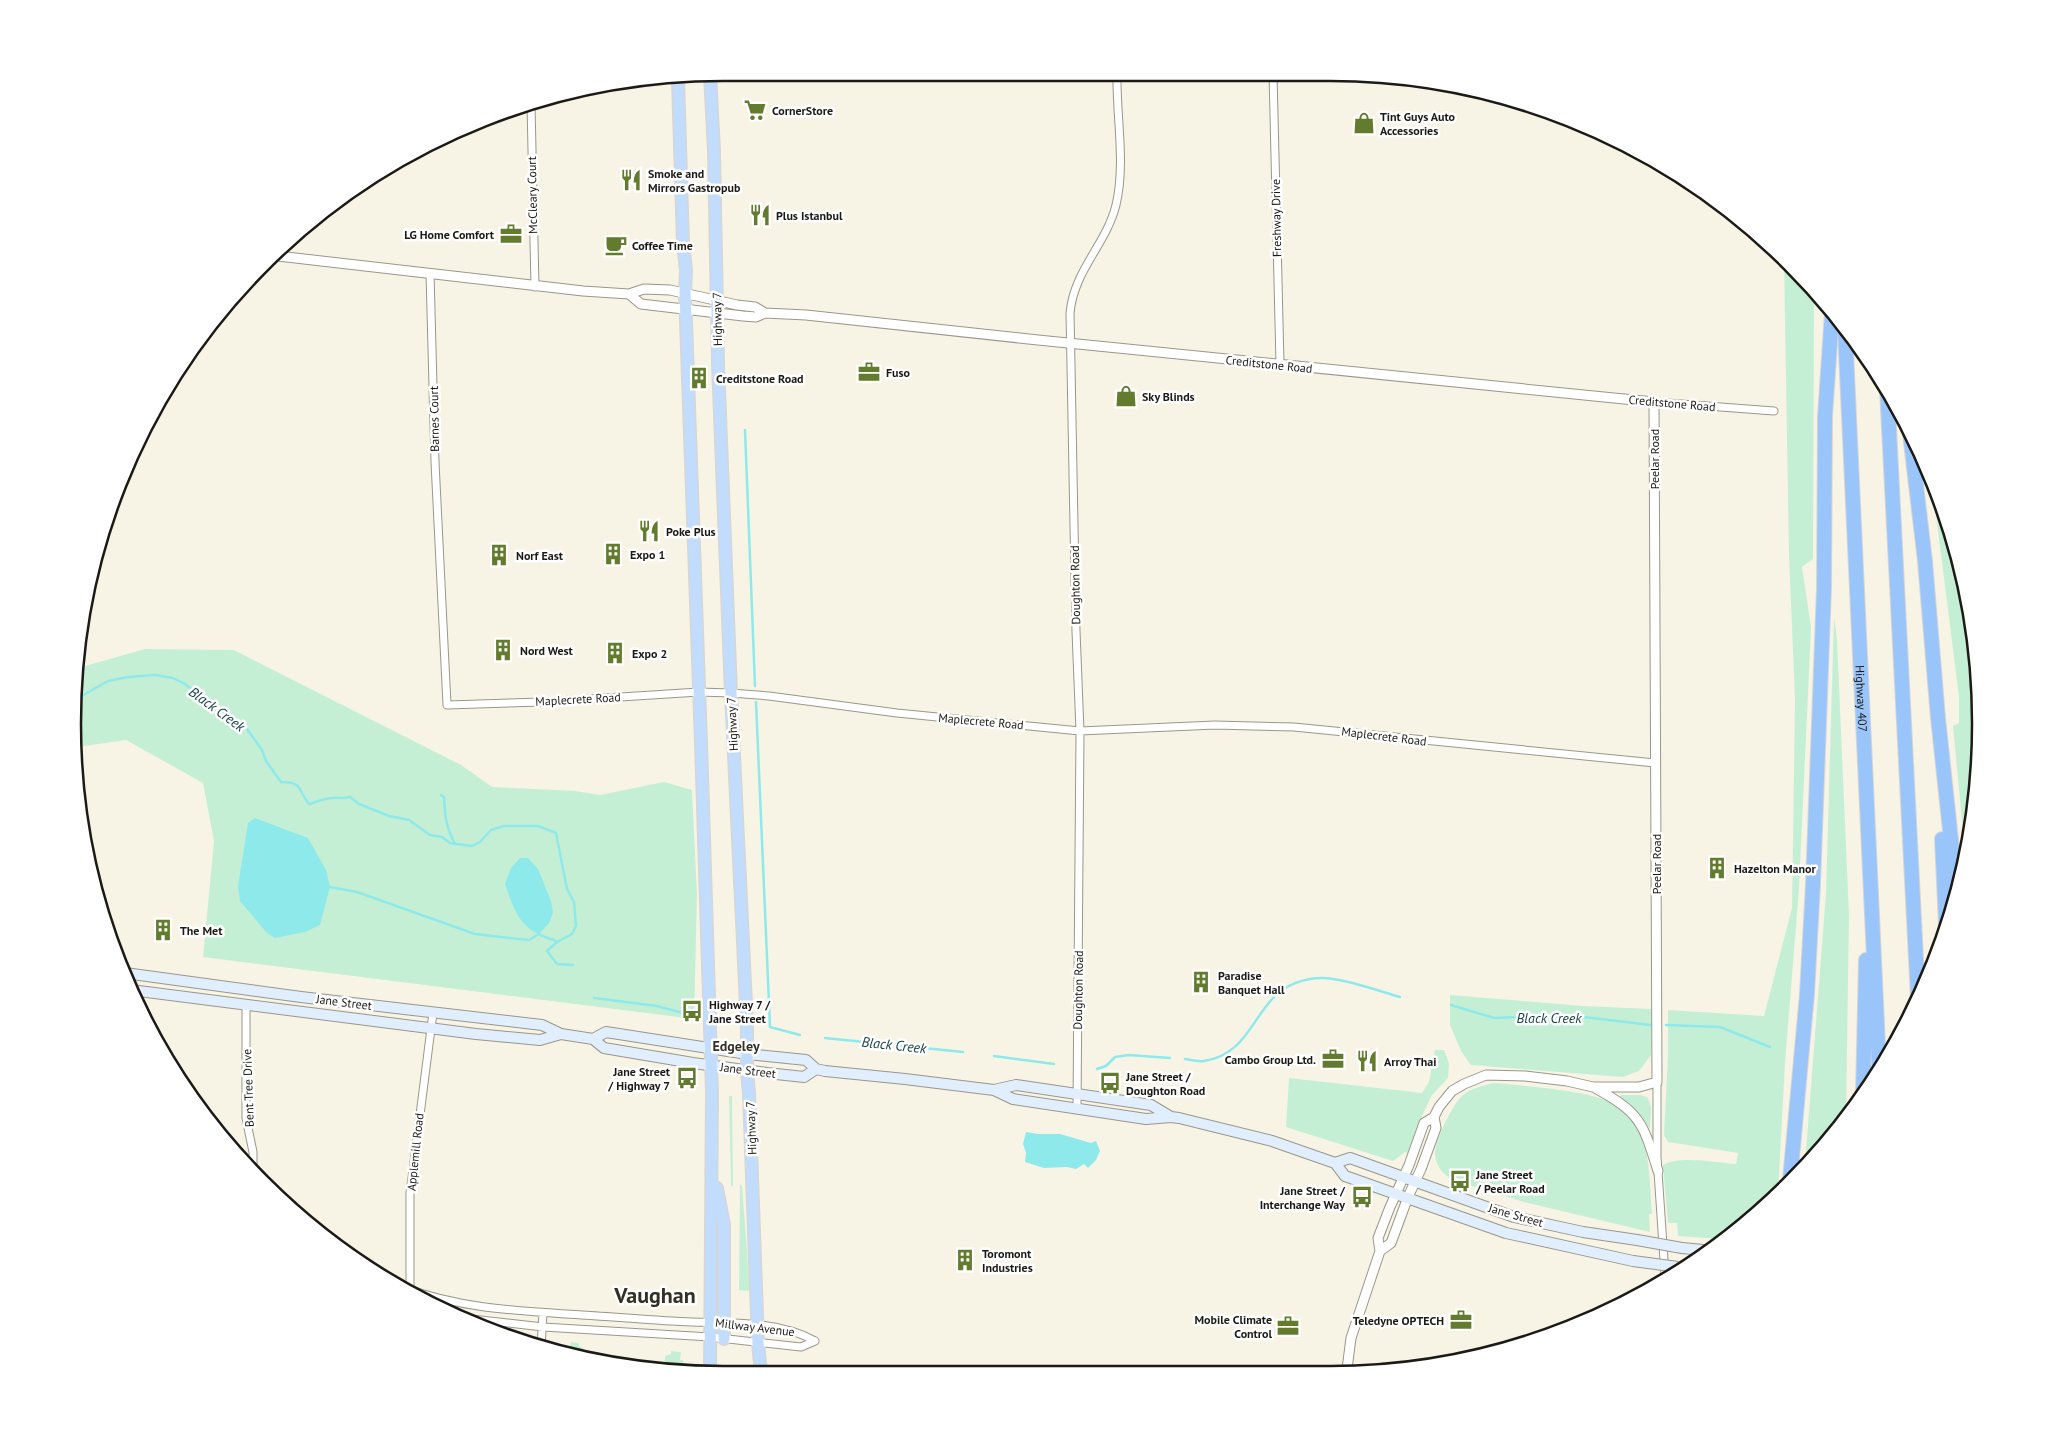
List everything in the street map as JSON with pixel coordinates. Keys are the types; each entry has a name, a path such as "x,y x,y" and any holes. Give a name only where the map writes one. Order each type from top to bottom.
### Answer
{"highway":[{"path":"1791,1170 1807,994 1813,884 1824,588 1825,416 1831,324"},
{"name":"Highway 407","path":"1845,341 1879,1057"},
{"path":"1888,405 1917,982"},
{"path":"1912,453 1925,561 1938,718 1954,871"},
{"path":"1938,718 1945,906"},
{"path":"1863,1081 1869,835"}],"main road":[{"name":"Highway 7","path":"710,82 731,693 760,1366"},
{"path":"678,83 683,244 686,270 684,293 699,692 710,1066 712,1161 710,1365"},
{"name":"Jane Street","path":"132,974 542,1026 561,1034 593,1039 604,1048 710,1066 804,1076 816,1069"},
{"name":"Jane Street","path":"140,991 476,1034 540,1040 561,1034"},
{"name":"Jane Street","path":"593,1039 606,1032 747,1054 806,1060 816,1069 994,1090 1013,1099 1146,1119 1171,1116"},
{"name":"Jane Street","path":"994,1090 1016,1085 1151,1105 1171,1116 1272,1141 1335,1163 1345,1176 1506,1233 1633,1261 1673,1266"},
{"name":"Jane Street","path":"1335,1163 1350,1158 1514,1216 1583,1232 1698,1249"},
{"path":"712,1161 724,1225 724,1338"}],"street":[{"name":"Doughton Road","path":"1076,1108 1080,731 1076,631 1070,313 1074,290 1085,265 1104,235 1116,204 1121,165 1117,81"},
{"name":"Freshway Drive","path":"1273,81 1280,364"},
{"name":"McCleary Court","path":"531,111 535,287"},
{"name":"Creditstone Road","path":"283,257 535,287 629,294 644,289 684,293 755,307 765,312 1070,344 1654,402 1774,411"},
{"name":"Barnes Court","path":"430,273 440,564"},
{"name":"Creditstone Road","path":"629,294 641,304 756,317 765,312"},
{"name":"Peelar Road","path":"1654,402 1658,1082"},
{"name":"Maplecrete Road","path":"440,564 447,705 542,702 699,692 731,693 778,697 897,713 1080,731 1216,725 1294,727 1655,764"},
{"name":"Bent Tree Drive","path":"246,1004 246,1118 253,1160"},
{"name":"Applemill Road","path":"407,1283 410,1193 434,1013"},
{"path":"1380,1251 1391,1243 1436,1128 1434,1117 1438,1107 1452,1091 1474,1078 1486,1075 1525,1076 1593,1086 1639,1087 1658,1082 1658,1171 1665,1271"},
{"path":"1593,1086 1627,1107 1637,1118 1646,1132 1658,1171"},
{"path":"1347,1365 1351,1338 1380,1251 1378,1238 1424,1123 1434,1117"},
{"name":"Millway Avenue","path":"438,1299 464,1305 543,1312 758,1325 802,1333 815,1341 801,1347 724,1338 543,1327 488,1321"},
{"path":"542,1340 543,1312"}],"green space":[{"path":"1784,269 1814,302 1813,559 1802,567 1811,627 1799,889 1785,1063 1779,1183 1713,1238 1678,1236 1677,1223 1668,1223 1663,1165 1679,1160 1736,1164 1738,1153 1668,1142 1664,1135 1668,1010 1764,1016 1792,908 1795,699 1789,556"},
{"path":"1935,510 1950,557 1959,598 1970,681 1972,724 1970,766 1963,827 1953,726 1959,723 1959,697"},
{"path":"1834,617 1837,639 1849,915 1846,1104 1806,1154 1826,893"},
{"path":"145,649 234,650 461,765 492,787 575,791 600,795 664,782 692,790 697,895 694,1019 203,957 214,841 203,783 126,740 82,746 81,724 84,666"},
{"path":"1450,995 1583,1006 1652,1009 1651,1055 1639,1071 1623,1077 1471,1065 1461,1051 1450,1025"},
{"path":"1435,1050 1444,1050 1449,1063 1448,1078 1432,1095 1408,1154 1405,1152 1393,1161 1286,1127 1289,1078 1422,1093 1429,1082"},
{"path":"1494,1083 1562,1090 1599,1098 1624,1109 1639,1128 1646,1150 1652,1214 1649,1214 1650,1232 1524,1202 1466,1184 1467,1182 1454,1177 1452,1179 1443,1173 1437,1163 1435,1149 1440,1133 1453,1107 1469,1091"},
{"path":"1621,1095 1641,1095 1648,1098 1651,1107 1650,1129 1633,1108 1620,1097"},
{"path":"729,1096 732,1096 733,1186 731,1186"},
{"path":"740,1184 742,1186 750,1291 739,1290"},
{"path":"571,1342 579,1343 579,1346 584,1350 570,1347"},
{"path":"671,1351 681,1352 680,1360 683,1360 683,1364 665,1362 665,1356 671,1354"}],"water":[{"path":"255,818 308,838 326,870 330,887 320,925 305,932 275,938 267,933 240,901 238,886 248,823"},
{"path":"520,858 528,858 538,869 551,901 553,913 549,923 539,934 521,919 513,906 505,884 511,868"},
{"path":"1026,1132 1060,1134 1091,1143 1096,1141 1100,1151 1096,1160 1088,1168 1084,1164 1076,1169 1067,1167 1044,1168 1025,1162 1026,1153 1023,1144"}],"waterway":[{"path":"745,430 755,686"},
{"name":"Black Creek","path":"82,696 108,681 128,677 155,675 173,678 185,684 247,729 281,782 293,783 299,787 309,804 327,799 350,797 359,804 389,816 409,820 430,835 442,837 450,843 472,846 480,842 491,830 504,826 538,826 556,833 567,889 574,902 576,926 572,934 557,942 547,951 557,964 573,965"},
{"path":"756,702 770,1027 800,1035"},
{"path":"441,795 444,797 447,821 455,844"},
{"path":"330,887 357,892 475,934 529,940 539,934 557,942"},
{"name":"Black Creek","path":"1185,1059 1204,1061 1217,1058 1228,1052 1244,1037 1278,993 1302,981 1322,978 1340,980 1400,997"},
{"name":"Black Creek","path":"594,998 657,1006 690,1015"},
{"name":"Black Creek","path":"1451,1005 1494,1018 1567,1015 1650,1025"},
{"name":"Black Creek","path":"1666,1025 1720,1027 1770,1047"},
{"name":"Black Creek","path":"825,1038 963,1052"},
{"name":"Black Creek","path":"1097,1069 1106,1066 1115,1057 1129,1055 1170,1058"},
{"name":"Black Creek","path":"994,1056 1054,1064"}],"place":[{"name":"CornerStore","path":"755,110"},
{"name":"Tint Guys Auto Accessories","path":"1364,123"},
{"name":"Smoke and Mirrors Gastropub","path":"631,180"},
{"name":"Plus Istanbul","path":"760,215"},
{"name":"LG Home Comfort","path":"511,234"},
{"name":"Coffee Time","path":"616,245"},
{"name":"Fuso","path":"869,372"},
{"name":"Creditstone Road","path":"699,378"},
{"name":"Sky Blinds","path":"1126,396"},
{"name":"Poke Plus","path":"649,531"},
{"name":"Expo 1","path":"613,554"},
{"name":"Norf East","path":"499,555"},
{"name":"Nord West","path":"503,650"},
{"name":"Expo 2","path":"615,653"},
{"name":"Hazelton Manor","path":"1717,868"},
{"name":"The Met","path":"163,930"},
{"name":"Paradise Banquet Hall","path":"1201,982"},
{"name":"Highway 7 / Jane Street","path":"692,1011"},
{"name":"Cambo Group Ltd.","path":"1333,1059"},
{"name":"Arroy Thai","path":"1367,1061"},
{"name":"Jane Street / Highway 7","path":"687,1078"},
{"name":"Jane Street / Doughton Road","path":"1110,1083"},
{"name":"Jane Street / Peelar Road","path":"1460,1181"},
{"name":"Jane Street / Interchange Way","path":"1362,1197"},
{"name":"Toromont Industries","path":"965,1260"},
{"name":"Teledyne OPTECH","path":"1461,1320"},
{"name":"Mobile Climate Control","path":"1288,1326"}],"district":[{"name":"Edgeley","path":"736,1046"},
{"name":"Vaughan","path":"655,1295"}]}
